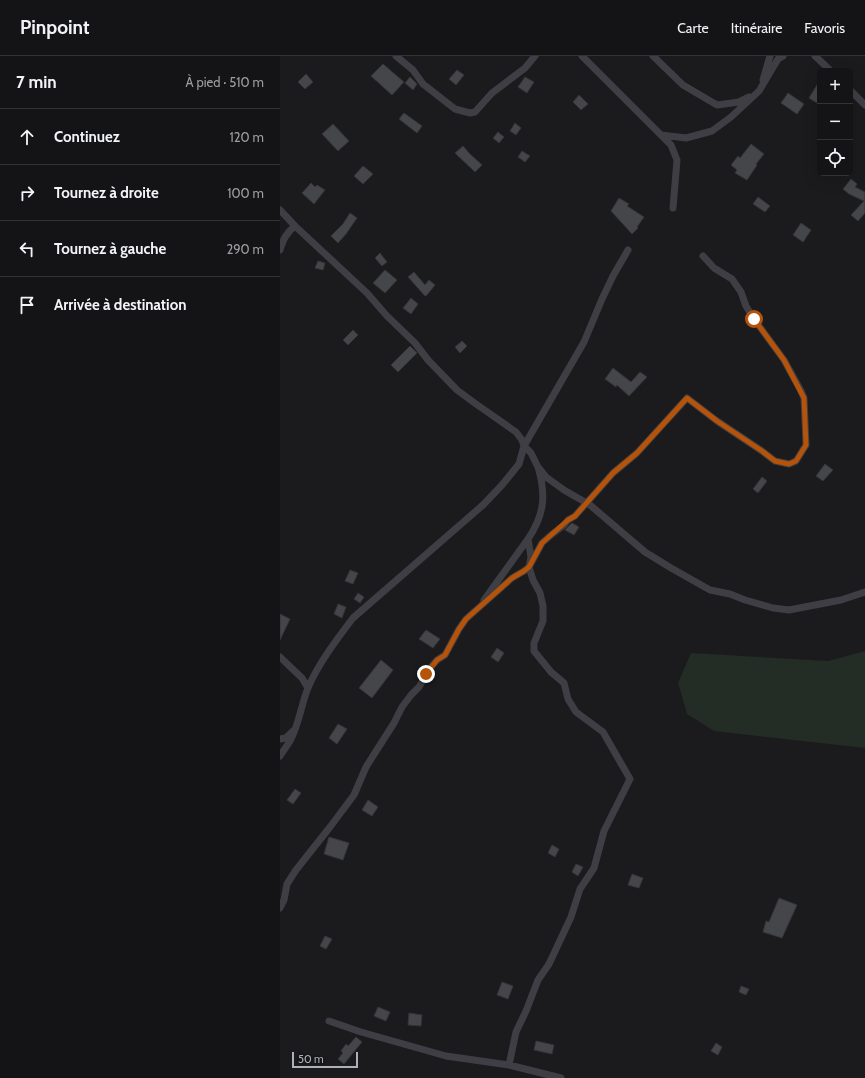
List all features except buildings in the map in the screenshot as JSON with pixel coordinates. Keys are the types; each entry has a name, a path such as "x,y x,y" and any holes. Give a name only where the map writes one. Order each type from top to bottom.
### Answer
{"street":[{"path":"396,56 413,70 423,84 455,109 470,113 475,112 492,93 525,68 535,56"},
{"path":"582,56 671,145 677,160 673,208"},
{"path":"653,56 683,85 717,105 739,102 759,91 770,56"},
{"path":"661,134 686,138 712,131 759,91 778,59 783,56"},
{"path":"815,56 828,68"},
{"path":"853,93 865,105"},
{"path":"280,210 295,226 367,293 453,385 476,404 516,432 546,477 586,503 645,552 710,590 730,594 773,608 789,610 841,600 865,592"},
{"path":"280,250 288,231 295,226"},
{"path":"280,756 295,730 308,688 341,634 353,618 483,505 519,464 524,446 584,342 602,298 628,250"},
{"path":"280,908 284,900 287,884 296,870 354,795 366,767 394,723 402,707 419,687 431,667 437,660 445,655 466,619 512,578 529,567 542,543 568,520 575,516 613,473 637,453 687,398 717,421 775,461 789,464 796,461 806,445 804,398 801,391 784,360 754,319 746,306 741,292 732,279 714,268 703,256"},
{"path":"480,606 536,527 542,513 542,483 538,467"},
{"path":"509,1065 516,1032 538,980 549,964 572,917 580,889 594,868 604,830 630,779 603,732 576,712 568,699 564,683 551,672 534,651 534,643 543,621 543,606 540,593 533,580 529,567 531,557 528,538"},
{"path":"280,657 302,678 308,688"},
{"path":"280,739 286,738 295,730"},
{"path":"329,1021 360,1032 446,1056 509,1065 562,1078"}],"shaded area":[{"path":"865,651 865,748 714,731 687,714 678,683 691,653 828,661"}],"route":[{"path":"426,674 437,660 445,655 466,619 512,578 532,564 542,543 580,511 613,473 637,453 687,398 717,421 775,461 789,464 796,461 806,445 804,398 784,360 754,319"}]}
